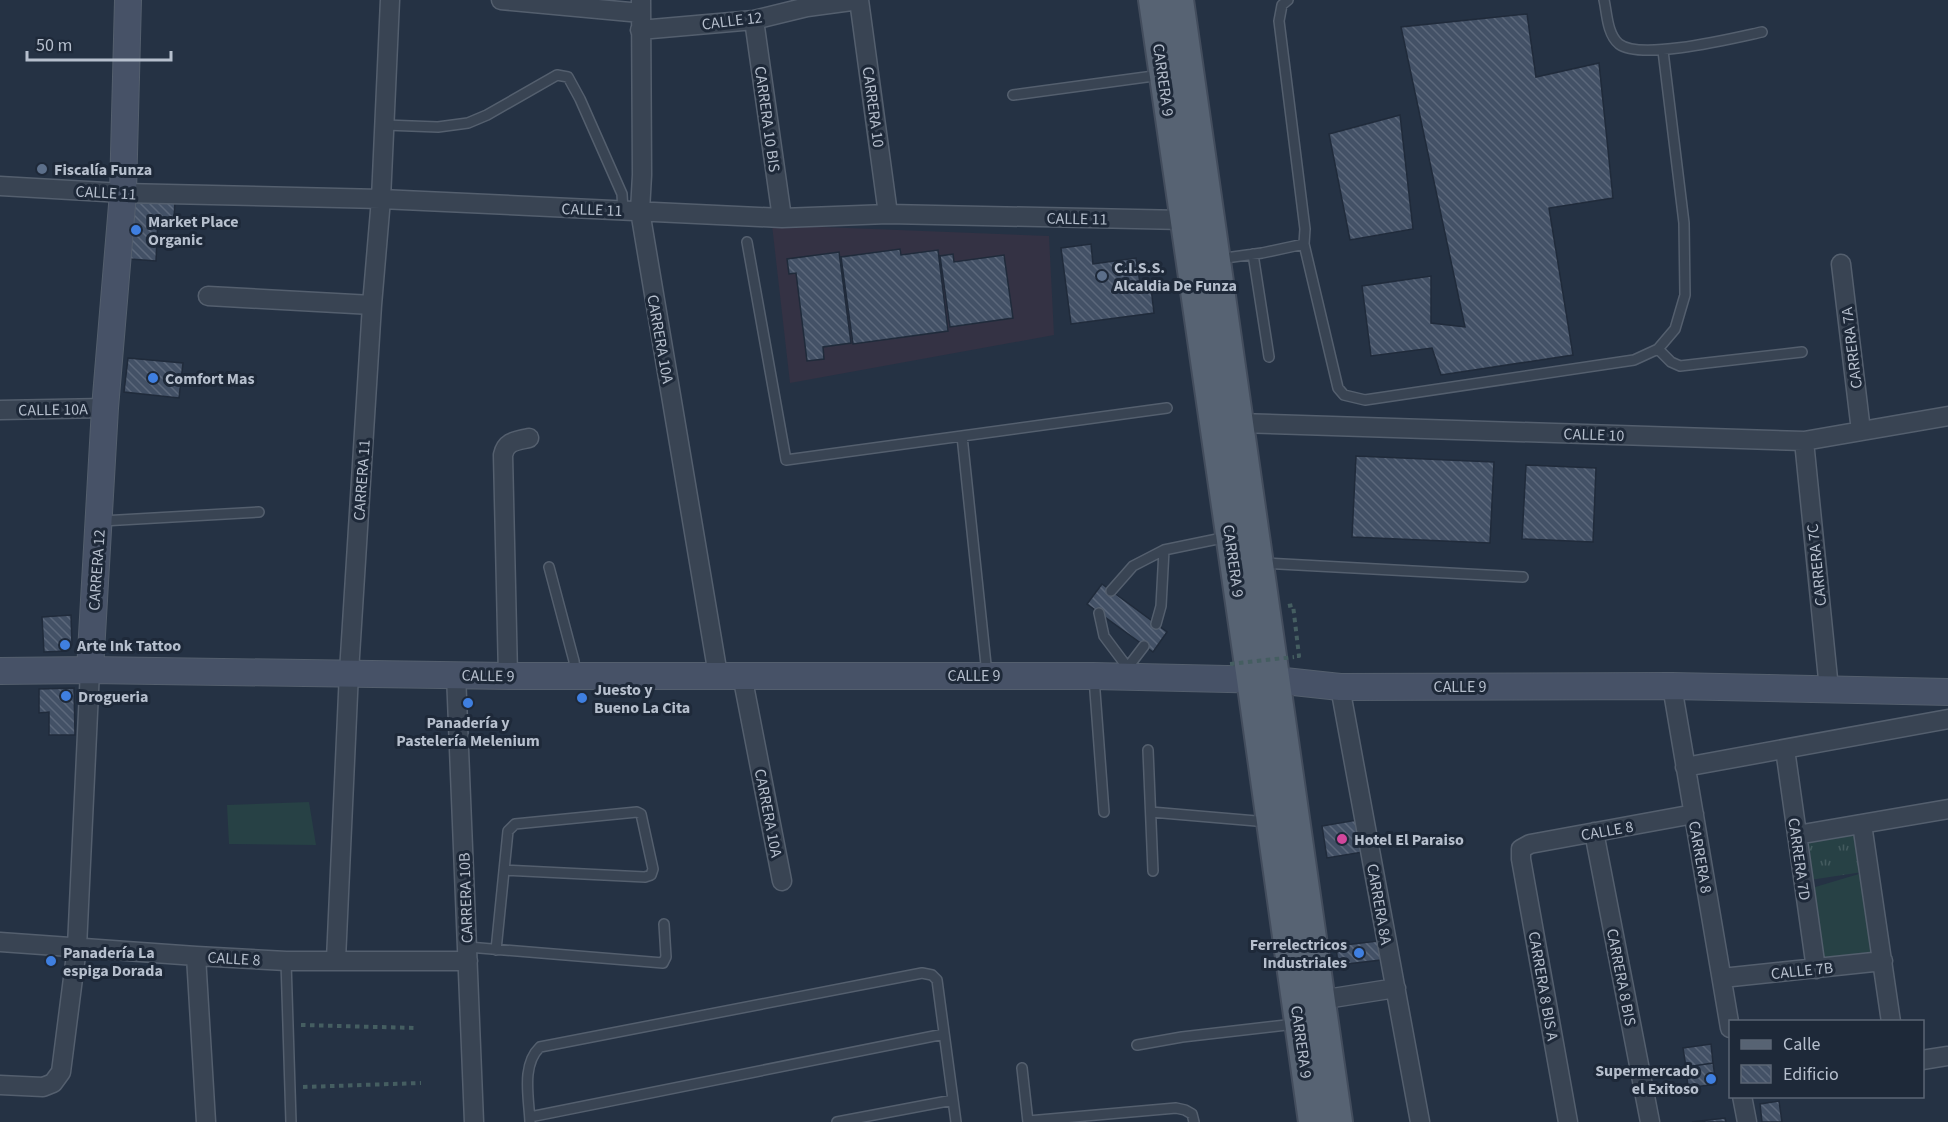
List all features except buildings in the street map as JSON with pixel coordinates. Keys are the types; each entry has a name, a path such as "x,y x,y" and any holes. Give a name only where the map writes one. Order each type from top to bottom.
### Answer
{"main road":[{"name":"CARRERA 12","path":"90,670 105,408 123,193 128,0"},
{"name":"CARRERA 9","path":"1153,0 1230,537 1252,674 1313,1122"},
{"name":"CARRERA 9","path":"1179,0 1258,563 1252,674 1320,1000 1338,1122"},
{"name":"CALLE 9","path":"0,671 349,672 508,676 987,674 1094,676 1131,672 1252,674 1340,687 1672,686 1948,692"}],"street":[{"name":"CARRERA 11","path":"336,960 349,672 372,305 381,199 390,0"},
{"name":"CALLE 12","path":"501,0 640,14 754,20 807,4 859,0"},
{"name":"CARRERA 10","path":"859,0 888,214"},
{"name":"CARRERA 10A","path":"640,14 642,175 631,211 730,675 782,881"},
{"name":"CARRERA 10 BIS","path":"754,20 782,218"},
{"name":"CALLE 11","path":"0,186 123,193 381,199 782,218 888,214 1184,220"},
{"name":"CARRERA 7A","path":"1841,264 1861,431"},
{"path":"208,296 372,305"},
{"name":"CALLE 10A","path":"0,410 105,408"},
{"name":"CALLE 10","path":"1238,423 1804,441 1948,416"},
{"path":"508,676 503,455 504,448 510,442 529,438"},
{"name":"CARRERA 7C","path":"1804,441 1829,689"},
{"name":"CARRERA 12","path":"0,1085 43,1087 53,1083 61,1072 77,947 90,670"},
{"name":"CARRERA 10B","path":"456,674 474,1122"},
{"name":"CARRERA 8","path":"1672,686 1730,1020"},
{"name":"CARRERA 8A","path":"1340,687 1420,1122"},
{"path":"1685,767 1948,719"},
{"name":"CARRERA 7D","path":"1785,748 1816,969"},
{"path":"1797,835 1948,809"},
{"name":"CALLE 8","path":"1521,849 1530,844 1694,814"},
{"path":"1862,824 1891,1020"},
{"name":"CARRERA 8 BIS","path":"1594,832 1650,1122"},
{"name":"CARRERA 8 BIS A","path":"1521,849 1568,1122"},
{"name":"CALLE 8","path":"0,942 286,961 468,954"},
{"path":"196,956 206,1122"},
{"name":"CALLE 7B","path":"1722,978 1883,961"},
{"path":"1320,1000 1396,988"},
{"path":"1924,1060 1948,1056"},
{"path":"1742,1098 1747,1122"}],"lane":[{"path":"1288,0 1282,5 1279,21 1305,229 1304,244 1338,388 1344,395 1365,400 1634,360 1658,349 1675,329 1685,295 1684,223 1663,51"},
{"path":"1604,0 1611,34 1619,44 1628,48 1663,51 1762,32"},
{"path":"1013,95 1163,74"},
{"path":"385,125 438,127 468,123 487,115 557,75 568,77 631,211"},
{"path":"747,242 786,460 1167,408"},
{"path":"1214,259 1304,244"},
{"path":"1253,254 1269,357"},
{"path":"1658,349 1671,362 1680,366 1802,352"},
{"path":"962,436 987,674"},
{"path":"99,522 259,512"},
{"path":"1111,591 1132,566 1164,550 1230,537"},
{"path":"1156,624 1161,606 1164,550"},
{"path":"1258,563 1523,577"},
{"path":"549,567 576,676"},
{"path":"1099,613 1104,636 1131,672 1144,646"},
{"path":"1094,676 1104,812"},
{"path":"1148,750 1153,871"},
{"path":"496,950 504,870 508,831 515,824 632,811 641,814 653,869 651,875 645,877 504,870"},
{"path":"1151,812 1271,822"},
{"path":"468,954 496,950 663,963 666,957 664,924"},
{"path":"286,961 291,1122"},
{"path":"944,1034 530,1120 528,1066 532,1054 540,1047 922,973 932,975 937,980 956,1122"},
{"path":"1137,1045 1182,1037 1299,1024"},
{"path":"1022,1068 1028,1122 1176,1108 1192,1114 1194,1122"},
{"path":"837,1122 953,1100"}],"path":[{"path":"1252,674 1294,657"},
{"path":"288,1024 416,1028"},
{"path":"290,1087 421,1083"}],"shaded area":[{"path":"772,225 1049,236 1054,335 790,383"}],"green space":[{"path":"309,802 316,845 229,844 227,805"},
{"path":"1853,825 1869,871 1803,881 1797,835"},
{"path":"1869,871 1883,961 1816,969 1805,890"}],"place":[{"name":"Fiscalía Funza","path":"42,169"},
{"name":"Market Place Organic","path":"136,230"},
{"name":"C.I.S.S. Alcaldia De Funza","path":"1102,276"},
{"name":"Comfort Mas","path":"153,378"},
{"name":"Arte Ink Tattoo","path":"65,645"},
{"name":"Drogueria","path":"66,696"},
{"name":"Juesto y Bueno La Cita","path":"582,698"},
{"name":"Panadería y Pastelería Melenium","path":"468,703"},
{"name":"Hotel El Paraiso","path":"1342,839"},
{"name":"Ferrelectricos Industriales","path":"1359,953"},
{"name":"Panadería La espiga Dorada","path":"51,961"},
{"name":"Supermercado el Exitoso","path":"1711,1079"}]}
